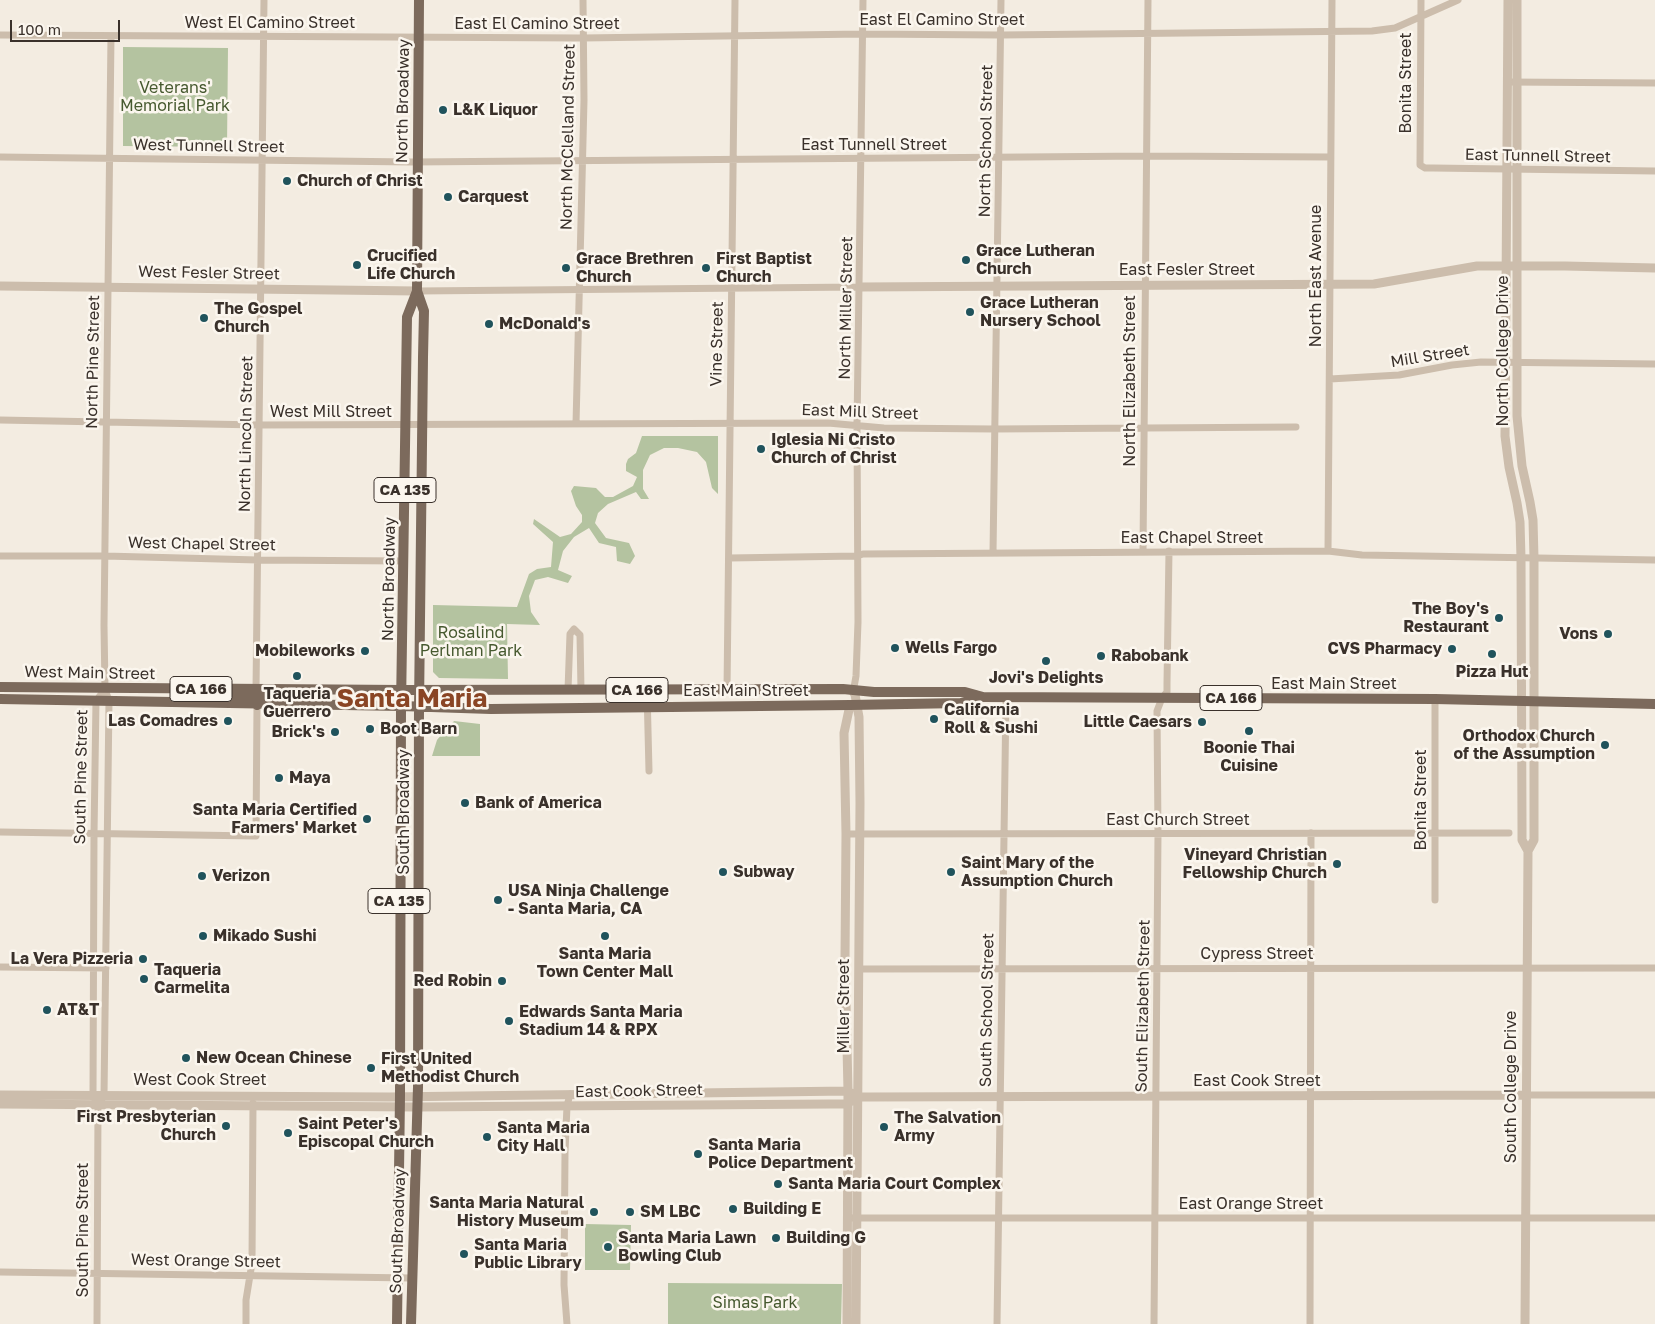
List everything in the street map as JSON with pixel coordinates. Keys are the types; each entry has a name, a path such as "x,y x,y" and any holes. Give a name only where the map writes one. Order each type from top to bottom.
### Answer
{"main road":[{"name":"North Broadway","path":"419,0 417,291 424,311 419,690"},
{"name":"North Broadway","path":"402,690 407,317 417,291"},
{"name":"West Main Street","path":"0,687 419,690"},
{"path":"182,702 203,698 248,696 256,693 256,689"},
{"path":"257,704 259,699 264,697 313,694 335,689"},
{"name":"East Main Street","path":"419,690 854,689 874,692 965,692 983,697"},
{"name":"South Broadway","path":"397,1324 402,690"},
{"name":"South Broadway","path":"410,1324 418,1102 419,690"},
{"name":"East Main Street","path":"419,707 491,709 854,705 961,702 983,697 1164,695 1655,704"},
{"name":"West Main Street","path":"0,700 419,707"}],"street":[{"name":"North Lincoln Street","path":"256,689 264,0"},
{"name":"North McClelland Street","path":"576,424 582,161 583,0"},
{"name":"Vine Street","path":"727,689 735,0"},
{"name":"North Miller Street","path":"854,689 858,622 857,426 863,0"},
{"name":"North School Street","path":"993,553 1001,0"},
{"name":"North Elizabeth Street","path":"1143,551 1148,0"},
{"name":"North East Avenue","path":"1328,551 1332,0"},
{"name":"Bonita Street","path":"1420,165 1421,0"},
{"name":"East El Camino Street","path":"419,38 1383,31 1395,28 1458,0"},
{"name":"North College Drive","path":"1508,0 1517,169 1517,416 1522,466 1530,502 1534,558 1533,701"},
{"name":"North College Drive","path":"1517,0 1507,168 1505,436 1509,467 1519,512 1522,701"},
{"name":"West El Camino Street","path":"0,35 419,38"},
{"name":"North Pine Street","path":"105,689 111,36"},
{"path":"1512,82 1655,83"},
{"name":"East Tunnell Street","path":"418,162 1146,156 1330,157"},
{"name":"West Tunnell Street","path":"0,157 418,162"},
{"name":"East Tunnell Street","path":"1420,165 1425,168 1655,171"},
{"name":"East Fesler Street","path":"417,291 1330,285 1374,284 1476,266 1655,268"},
{"name":"West Fesler Street","path":"0,286 417,291"},
{"name":"Mill Street","path":"1330,379 1391,376 1452,365 1506,361 1655,364"},
{"name":"West Mill Street","path":"0,420 423,426"},
{"name":"East Mill Street","path":"423,426 730,422 828,423 884,428 994,429 1296,427"},
{"path":"1164,695 1169,551"},
{"name":"East Chapel Street","path":"729,558 857,556 863,554 1328,551 1362,555 1655,560"},
{"name":"West Chapel Street","path":"0,556 404,561"},
{"path":"568,690 570,634 574,629 580,635 581,690"},
{"name":"South Pine Street","path":"97,1324 98,1106 93,1094 94,834 96,701 105,689"},
{"name":"South Pine Street","path":"98,1106 104,1094 109,701 105,689"},
{"name":"Miller Street","path":"854,689 859,834 858,946 860,969 856,1324"},
{"path":"647,690 649,771"},
{"name":"South Elizabeth Street","path":"1154,1324 1158,834 1157,711 1164,695"},
{"name":"South School Street","path":"997,1324 1006,697"},
{"name":"Bonita Street","path":"1435,699 1435,900"},
{"name":"South College Drive","path":"1522,701 1522,840 1528,851"},
{"name":"South College Drive","path":"1525,1324 1526,968 1528,851 1534,840 1533,701"},
{"path":"0,832 256,836 257,704"},
{"name":"Miller Street","path":"847,1324 848,1091 845,958 846,834 844,733 854,705"},
{"path":"1310,1324 1311,833"},
{"name":"East Church Street","path":"846,834 1509,833"},
{"path":"0,967 106,968"},
{"name":"Cypress Street","path":"860,969 1655,968"},
{"path":"848,1091 858,1097 848,1104"},
{"name":"East Cook Street","path":"418,1102 570,1094 848,1091"},
{"path":"712,1092 712,1105"},
{"path":"567,1324 564,1285 565,1152 567,1106 570,1094"},
{"name":"West Cook Street","path":"0,1095 254,1095 400,1102"},
{"path":"246,1324 246,1300 251,1275 254,1095"},
{"name":"East Cook Street","path":"858,1097 1655,1095"},
{"path":"400,1102 418,1102"},
{"name":"West Cook Street","path":"0,1104 253,1107 400,1102"},
{"name":"East Cook Street","path":"418,1102 567,1106 848,1104"},
{"name":"East Orange Street","path":"847,1218 1655,1218"},
{"name":"West Orange Street","path":"0,1272 411,1278"}],"green space":[{"name":"Veterans' Memorial Park","path":"123,47 228,48 227,147 123,146"},
{"name":"Rosalind Perlman Park","path":"642,436 718,436 718,494 712,488 706,462 697,452 678,448 664,448 650,455 643,470 643,489 649,499 641,499 636,492 608,504 598,513 595,523 606,538 629,543 635,556 630,564 617,561 616,547 599,543 589,528 574,537 563,551 558,570 572,576 568,583 548,577 535,580 529,596 531,612 540,625 507,624 508,679 439,678 433,672 433,605 517,607 529,574 537,569 551,567 553,542 533,524 534,519 560,537 571,534 582,522 582,515 576,506 571,491 574,486 596,488 605,497 613,497 633,486 637,477 626,471 626,464 628,459 636,453"},
{"path":"454,721 480,724 480,756 432,756 437,740 442,734 449,733 449,727"},
{"name":"Santa Maria Lawn Bowling Club","path":"585,1224 631,1225 630,1270 585,1270"},
{"name":"Simas Park","path":"668,1283 842,1284 841,1324 668,1324"}],"place":[{"name":"L&K Liquor","path":"443,110"},
{"name":"Church of Christ","path":"287,181"},
{"name":"Carquest","path":"448,197"},
{"name":"Grace Lutheran Church","path":"966,260"},
{"name":"Crucified Life Church","path":"357,265"},
{"name":"Grace Brethren Church","path":"566,268"},
{"name":"First Baptist Church","path":"706,268"},
{"name":"Grace Lutheran Nursery School","path":"970,312"},
{"name":"The Gospel Church","path":"204,318"},
{"name":"McDonald's","path":"489,324"},
{"name":"Iglesia Ni Cristo Church of Christ","path":"761,449"},
{"name":"The Boy's Restaurant","path":"1499,618"},
{"name":"Vons","path":"1608,634"},
{"name":"Wells Fargo","path":"895,648"},
{"name":"CVS Pharmacy","path":"1452,649"},
{"name":"Mobileworks","path":"365,651"},
{"name":"Pizza Hut","path":"1492,654"},
{"name":"Rabobank","path":"1101,656"},
{"name":"Jovi's Delights","path":"1046,661"},
{"name":"Taqueria Guerrero","path":"297,676"},
{"name":"California Roll & Sushi","path":"934,719"},
{"name":"Las Comadres","path":"228,721"},
{"name":"Little Caesars","path":"1202,722"},
{"name":"Boot Barn","path":"370,729"},
{"name":"Boonie Thai Cuisine","path":"1249,731"},
{"name":"Brick's","path":"335,732"},
{"name":"Orthodox Church of the Assumption","path":"1605,745"},
{"name":"Maya","path":"279,778"},
{"name":"Bank of America","path":"465,803"},
{"name":"Santa Maria Certified Farmers' Market","path":"367,819"},
{"name":"Vineyard Christian Fellowship Church","path":"1337,864"},
{"name":"Subway","path":"723,872"},
{"name":"Saint Mary of the Assumption Church","path":"951,872"},
{"name":"Verizon","path":"202,876"},
{"name":"USA Ninja Challenge - Santa Maria, CA","path":"498,900"},
{"name":"Mikado Sushi","path":"203,936"},
{"name":"Santa Maria Town Center Mall","path":"605,936"},
{"name":"La Vera Pizzeria","path":"143,959"},
{"name":"Taqueria Carmelita","path":"144,979"},
{"name":"Red Robin","path":"502,981"},
{"name":"AT&T","path":"47,1010"},
{"name":"Edwards Santa Maria Stadium 14 & RPX","path":"509,1021"},
{"name":"New Ocean Chinese","path":"186,1058"},
{"name":"First United Methodist Church","path":"371,1068"},
{"name":"First Presbyterian Church","path":"226,1126"},
{"name":"The Salvation Army","path":"884,1127"},
{"name":"Saint Peter's Episcopal Church","path":"288,1133"},
{"name":"Santa Maria City Hall","path":"487,1137"},
{"name":"Santa Maria Police Department","path":"698,1154"},
{"name":"Santa Maria Court Complex","path":"778,1184"},
{"name":"Building E","path":"733,1209"},
{"name":"Santa Maria Natural History Museum","path":"594,1212"},
{"name":"SM LBC","path":"630,1212"},
{"name":"Building G","path":"776,1238"},
{"name":"Santa Maria Lawn Bowling Club","path":"608,1247"},
{"name":"Santa Maria Public Library","path":"464,1254"}],"district":[{"name":"Santa Maria","path":"412,699"}]}
